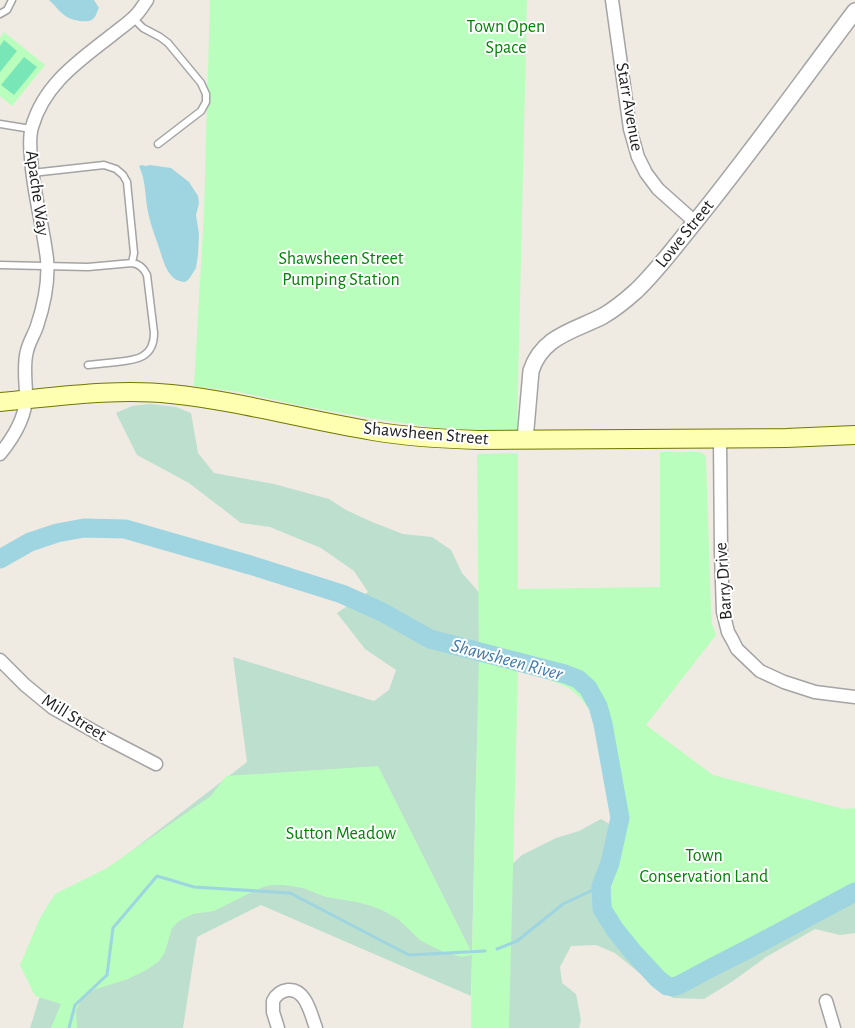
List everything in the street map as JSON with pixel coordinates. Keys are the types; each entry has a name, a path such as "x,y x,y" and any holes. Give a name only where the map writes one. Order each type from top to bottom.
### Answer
{"main road":[{"name":"Shawsheen Street","path":"0,402 108,393 140,392 171,394 206,398 315,421 403,436 442,439 720,439 855,435"}],"street":[{"name":"Apache Way","path":"26,400 26,353 45,300 48,266 32,173 31,129 41,105 60,77 134,18 147,0"},
{"name":"Starr Avenue","path":"612,0 630,129 638,157 646,174 658,189 695,222"},
{"name":"Lowe Street","path":"525,440 531,371 540,352 557,338 603,316 621,304 648,278 737,170 855,11"},
{"path":"0,454 18,428 26,400"},
{"name":"Barry Drive","path":"720,439 723,612 728,632 737,649 760,671 784,682 815,692 855,697"},
{"name":"Mill Street","path":"0,660 25,685 53,708 156,764"},
{"path":"278,1028 273,1012 273,1001 284,990 298,992 304,998 316,1028"},
{"path":"826,1001 834,1028"}],"lane":[{"path":"0,14 7,10 12,0"},
{"path":"134,18 141,27 168,43 201,83 206,94 206,102 201,111 158,144"},
{"path":"0,124 31,129"},
{"path":"32,173 104,165 113,167 120,172 125,178 127,187 134,253 132,263"},
{"path":"0,265 88,267 132,263 139,265 144,270 147,275 154,333 152,346 147,353 136,359 88,365"}],"green space":[{"name":"Shawsheen Street Pumping Station","path":"210,0 527,0 517,430 437,428 302,406 239,392 194,386 204,212"},
{"path":"4,32 45,65 12,106 0,96 0,38"},
{"path":"4,40 17,51 0,72 0,46"},
{"path":"24,57 37,67 14,95 1,85"},
{"name":"Sutton Meadow","path":"150,404 176,407 191,413 198,453 214,473 274,484 329,499 346,510 403,534 432,537 451,550 462,573 483,597 476,777 471,996 261,905 197,937 183,1028 30,1028 44,983 90,883 247,762 233,657 374,701 389,690 396,670 365,649 337,613 368,592 354,571 321,548 270,527 241,523 189,483 137,455 116,413 132,406"},
{"path":"660,452 700,452 706,458 711,609 712,624 716,635 646,725 713,775 844,809 855,808 855,892 844,895 726,955 690,983 675,992 665,990 647,978 630,958 622,944 613,914 611,882 622,812 620,798 606,753 604,735 580,697 573,691 518,667 509,1028 471,1028 472,955 462,957 431,946 420,940 398,919 371,906 326,897 303,888 272,885 263,887 214,911 193,914 179,921 172,928 165,952 159,961 128,979 93,990 83,996 76,1011 77,1028 51,1028 61,1004 35,996 20,965 40,918 55,894 107,868 211,796 226,776 378,766 472,953 479,655 477,454 518,453 518,589 660,587"},
{"name":"Town Conservation Land","path":"601,819 625,833 855,834 855,933 840,935 815,929 766,957 704,999 673,998 615,953 596,945 571,946 560,967 562,983 576,994 581,1020 579,1028 502,1028 503,873 522,855 556,838 579,831"}],"water":[{"path":"49,0 94,0 99,8 93,19 80,21 64,15"},
{"path":"139,166 171,168 189,182 198,196 199,203 196,215 199,234 198,255 196,268 185,282 178,281 173,277 163,261 149,216 144,183"}],"waterway":[{"name":"Shawsheen River","path":"0,559 30,542 57,533 84,528 125,529 342,594 382,612 430,639 578,679 588,688 598,706 620,818 610,863 601,886 602,909 616,931 633,952 667,986 679,985 855,892"},
{"path":"69,1028 75,1005 107,975 113,928 157,876 194,887 290,893 409,955 485,951"},
{"path":"497,949 517,941 563,904 601,886"}],"park label":[{"name":"Town Open Space","path":"506,37"}]}
